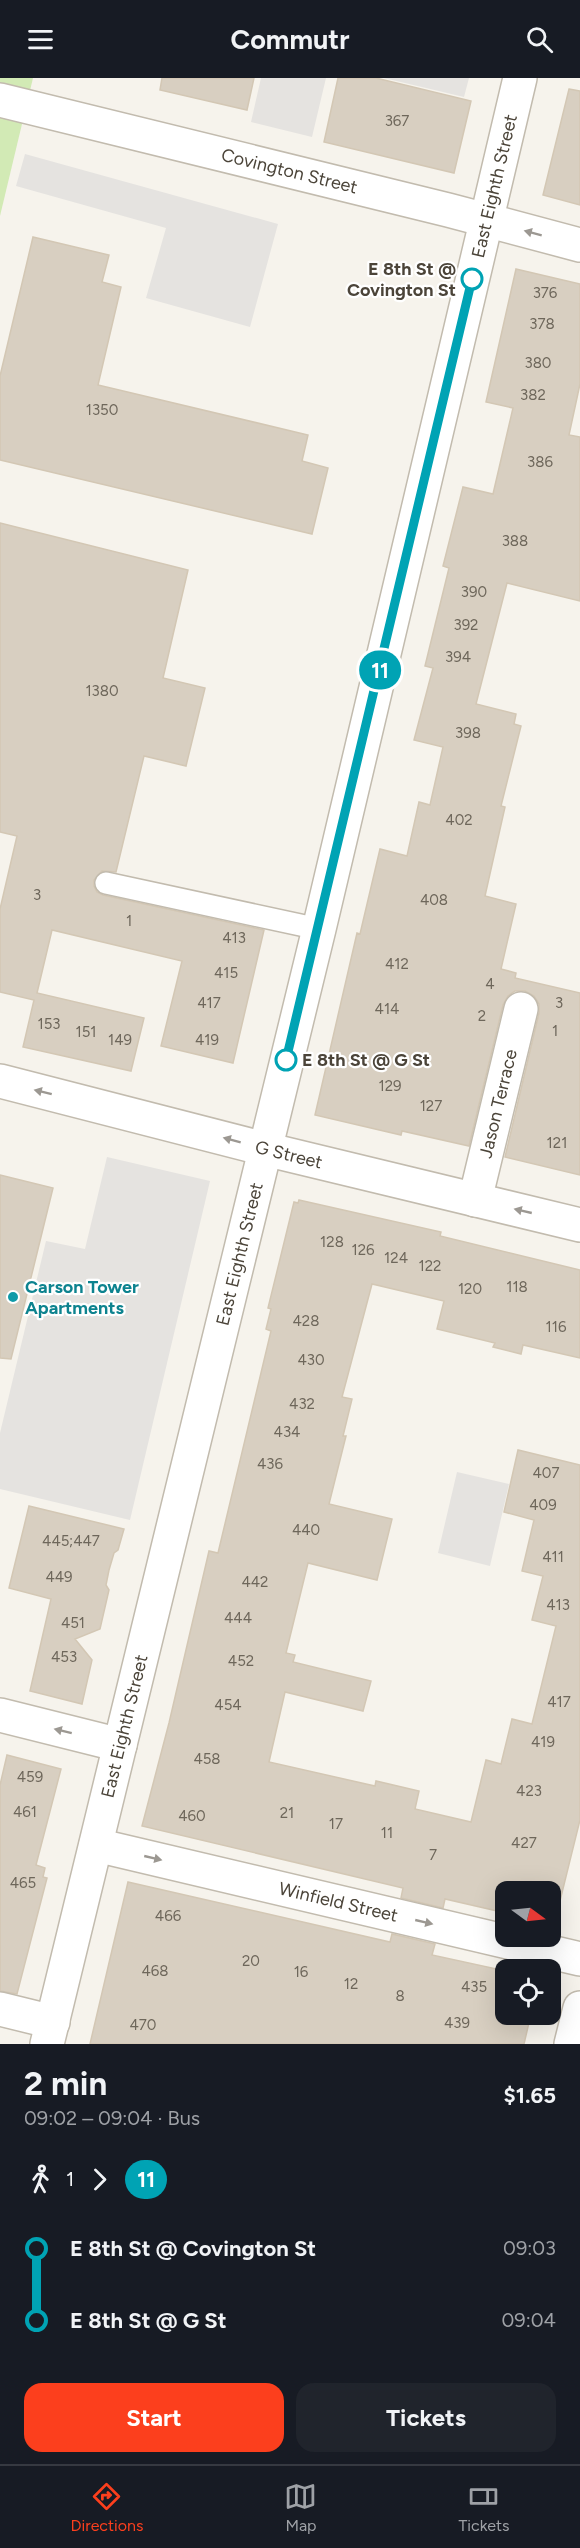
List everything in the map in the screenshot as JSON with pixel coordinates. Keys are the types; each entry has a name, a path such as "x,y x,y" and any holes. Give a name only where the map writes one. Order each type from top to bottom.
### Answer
{"street":[{"name":"East Eighth Street","path":"50,2033 319,929 520,78"},
{"name":"Covington Street","path":"0,100 580,245"},
{"name":"Jason Terrace","path":"475,1200 521,1009"},
{"name":"G Street","path":"0,1081 265,1149 580,1225"},
{"path":"0,1716 120,1745"},
{"name":"Winfield Street","path":"96,1845 580,1959"},
{"path":"571,2044 580,2008"},
{"path":"0,2009 50,2033"}],"lane":[{"path":"106,883 319,929"}],"green space":[{"path":"0,78 33,78 0,216"}],"shaded area":[{"path":"261,78 326,78 312,137 251,122"},
{"path":"384,78 469,78 464,97"},
{"path":"25,154 278,224 250,327 146,298 166,228 16,186"},
{"path":"107,1157 210,1181 130,1520 0,1489 0,1433 46,1241 85,1249"},
{"path":"457,1472 509,1484 490,1566 438,1553"}],"building":[{"path":"162,78 254,78 247,110 160,90"},
{"path":"338,78 376,78 471,101 454,173 324,142"},
{"path":"569,89 580,91 580,205 543,195"},
{"path":"33,237 109,255 102,282 121,287 98,385 308,435 302,461 328,468 312,534 0,460 0,376"},
{"path":"516,269 580,284 580,384 569,435 580,437 580,601 507,583 476,704 516,714 514,724 521,726 501,806 505,807 485,896 516,904 501,969 516,973 515,978 580,993 580,1175 505,1157 539,1013 539,1004 534,996 525,991 515,991 508,996 503,1005 469,1146 402,1131 401,1135 315,1115 357,933 360,934 380,849 407,856 419,802 430,805 443,747 414,740 433,668 425,666 449,568 443,566 463,487 493,494 513,408 486,402"},
{"path":"0,523 188,570 163,678 205,688 186,766 144,756 116,872 102,871 94,880 94,886 97,892 103,895 264,930 233,1063 161,1046 182,961 52,930 37,993 144,1018 131,1071 23,1047 34,1000 0,992 0,909 17,836 0,832"},
{"name":"Carson Tower Apartments","path":"0,1175 53,1188 11,1359 0,1358"},
{"path":"299,1200 441,1232 440,1236 580,1270 580,1358 523,1345 521,1354 493,1347 495,1343 437,1329 444,1301 372,1284 342,1397 352,1399 343,1436 346,1436 329,1504 392,1519 377,1580 308,1563 286,1653 295,1655 293,1662 371,1681 363,1711 285,1692 269,1762 375,1786 376,1781 419,1791 415,1809 471,1822 486,1760 501,1764 512,1719 532,1724 556,1626 532,1620 543,1576 522,1571 534,1520 504,1512 518,1450 580,1465 580,1820 561,1897 561,1881 495,1881 495,1910 445,1899 443,1908 401,1898 403,1888 142,1826 169,1723 209,1551 218,1553 271,1331 266,1329 271,1309 268,1308 294,1202 298,1203"},
{"path":"29,1506 124,1529 109,1570 106,1585 109,1590 100,1629 75,1639 92,1660 82,1704 30,1691 51,1599 9,1588"},
{"path":"7,1755 61,1769 36,1865 45,1868 43,1877 47,1878 17,1994 0,1991 0,1785"},
{"path":"128,1882 390,1942 392,1934 435,1944 432,1955 495,1969 495,2025 528,2025 524,2044 90,2044"}],"bus line":[{"name":"11","path":"286,1060 472,279"}],"place":[{"name":"E 8th St @ Covington St","path":"472,279"},
{"name":"E 8th St @ G St","path":"286,1060"},
{"name":"Carson Tower Apartments","path":"13,1297"}]}
